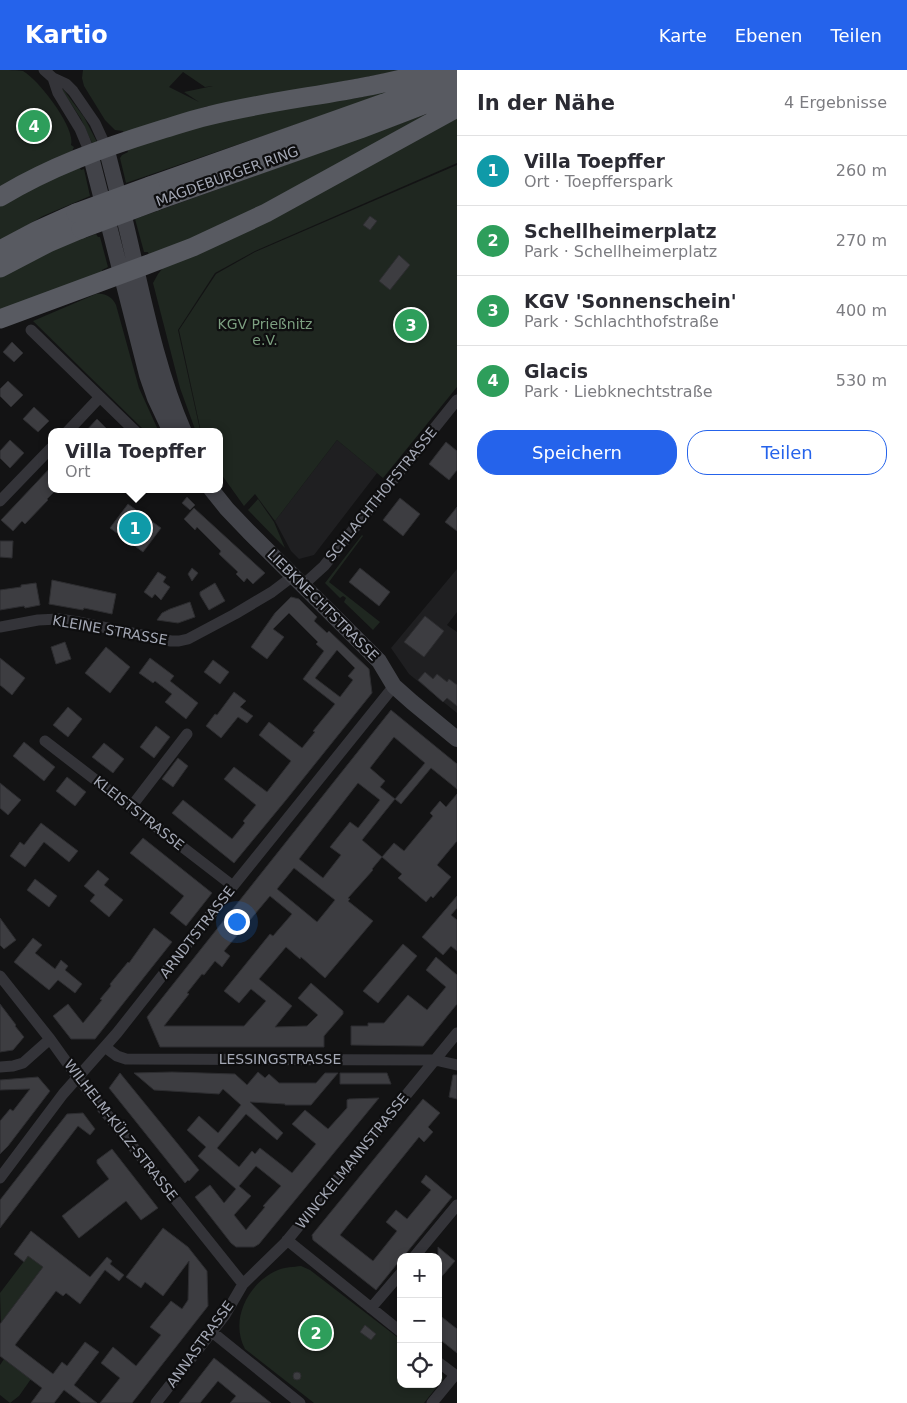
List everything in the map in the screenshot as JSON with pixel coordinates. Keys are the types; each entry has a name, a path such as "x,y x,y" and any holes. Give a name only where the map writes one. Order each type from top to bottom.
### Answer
{"highway":[{"path":"0,197 98,150 207,116 373,86 434,70"},
{"name":"MAGDEBURGER RING","path":"0,250 36,232 78,221 153,194 457,75"},
{"name":"MAGDEBURGER RING","path":"153,194 360,129 457,92"},
{"path":"0,319 202,243 266,213 457,108"},
{"name":"MAGDEBURGER RING","path":"0,268 48,243 78,221"}],"main road":[{"path":"98,150 117,190"},
{"path":"98,150 101,196"},
{"path":"125,220 129,272 147,375 168,428"},
{"path":"108,226 129,272 165,382 182,428"},
{"name":"LIEBKNECHTSTRASSE","path":"214,493 227,509 379,661 394,686 457,739"}],"street":[{"path":"44,70 57,74 80,101 95,123 98,150"},
{"path":"57,74 58,93 80,129 98,150"},
{"path":"31,330 132,428"},
{"path":"71,428 100,397"},
{"name":"SCHLACHTHOFSTRASSE","path":"298,581 324,566 457,400"},
{"path":"0,501 48,451"},
{"name":"KLEINE STRASSE","path":"0,627 38,620 59,619 179,641 192,637 259,601 285,583 298,581"},
{"name":"ARNDTSTRASSE","path":"0,1178 59,1100 105,1047 394,686"},
{"path":"131,807 187,734"},
{"name":"KLEISTSTRASSE","path":"45,741 233,886"},
{"name":"WILHELM-KÜLZ-STRASSE","path":"0,976 78,1078 243,1284"},
{"name":"WINCKELMANNSTRASSE","path":"243,1284 278,1251 457,1033"},
{"path":"0,1067 20,1064 26,1061 50,1039"},
{"name":"LESSINGSTRASSE","path":"105,1047 117,1056 126,1059 434,1060 457,1065"},
{"path":"417,1253 457,1205"},
{"path":"287,1240 397,1329"},
{"path":"371,1308 397,1278"},
{"name":"ANNASTRASSE","path":"156,1403 225,1315 243,1284"},
{"path":"212,1332 300,1403"},
{"path":"432,1403 456,1374 442,1365"}],"shaded area":[{"path":"337,440 377,473 314,555 299,559 291,551 275,521"},
{"path":"457,569 457,612 447,625 457,632 457,713 409,674 391,648"}],"green space":[{"path":"0,70 23,71 38,84 62,116 71,137 71,145 74,147 72,151 0,189"},
{"path":"83,70 403,70 207,106 132,134 123,135 123,131 115,130 105,120 84,86","holes":["183,72 205,87 213,86 184,92 199,102 169,87"]},
{"path":"63,89 84,117 97,142 92,143 81,119"},
{"path":"393,90 126,183 120,158 128,152 127,149 196,126"},
{"path":"435,111 248,213 149,257 148,252 144,252 135,219"},
{"path":"457,114 457,163 255,251 215,273 178,330 200,428 195,428 180,388 153,283 167,263"},
{"name":"KGV Prießnitz e.V.","path":"457,165 457,387 383,478 337,440 275,521 255,494 244,506 223,477 223,428 200,428 179,330 216,274 255,252"},
{"path":"79,166 81,170 84,169 90,196 43,216 0,241 0,205"},
{"path":"96,234 100,237 108,267 102,270 103,274 0,312 0,277 45,254 84,237"},
{"path":"96,294 103,294 113,300 139,388 157,428 142,428 33,321"},
{"path":"258,499 274,522 285,548 248,510"},
{"path":"362,535 329,582 380,622 373,630 344,602 346,598 343,596 340,598 325,583"},
{"path":"28,1256 43,1267 1,1323 0,1293"},
{"path":"301,1266 310,1270 397,1337 397,1388 436,1388 424,1403 314,1403 245,1349 239,1326 245,1303 258,1283 278,1270"},
{"path":"4,1359 31,1379 19,1396 10,1403 0,1395 0,1365"}],"building":[{"path":"370,216 377,221 370,230 363,225"},
{"path":"399,255 410,265 390,290 379,281"},
{"path":"12,342 23,353 14,362 3,352"},
{"path":"8,381 23,395 11,407 0,396 0,389"},
{"path":"34,407 49,421 38,432 23,419"},
{"path":"97,419 106,428 89,428"},
{"path":"10,440 24,453 10,468 0,458 0,451"},
{"path":"446,442 457,451 457,470 449,480 429,464"},
{"path":"48,470 48,493 53,493 48,500 25,524 22,521 13,531 1,520"},
{"path":"187,497 195,505 190,510 182,503"},
{"path":"400,498 420,514 403,536 383,520"},
{"path":"128,504 161,528 143,552 110,528"},
{"path":"457,507 457,531 445,522"},
{"path":"194,508 265,573 253,584 247,578 244,582 236,574 238,572 219,554 221,551 197,527 195,530 184,519"},
{"path":"0,541 13,541 12,558 0,557"},
{"path":"192,568 198,573 192,581 188,574"},
{"path":"360,568 390,592 379,606 349,582"},
{"path":"158,572 166,577 163,582 170,587 161,600 155,594 152,598 144,592"},
{"path":"52,580 116,594 112,614 84,608 83,610 49,604"},
{"path":"36,583 40,605 0,610 0,590"},
{"path":"215,583 225,601 209,610 200,592"},
{"path":"291,597 299,599 317,617 314,621 327,633 329,631 369,669 372,693 234,863 172,813 183,800 232,839 256,805 224,779 234,767 267,792 291,761 259,735 269,722 302,748 335,704 303,679 324,651 316,644 318,642 289,613 273,629 284,637 267,659 251,647 275,613","holes":["337,650 355,668 348,676 353,680 340,697 315,678"]},
{"path":"190,602 195,617 178,623 157,620 162,613"},
{"path":"425,616 444,631 424,657 404,642"},
{"path":"65,642 71,659 56,664 51,647"},
{"path":"106,647 130,667 110,693 85,673"},
{"path":"0,658 25,678 12,695 0,685"},
{"path":"150,658 174,676 170,681 198,703 186,719 165,702 172,694 155,681 153,683 139,673"},
{"path":"213,660 229,672 220,684 204,672"},
{"path":"425,672 433,679 437,674 447,682 449,679 457,685 457,706 447,698 443,702 418,680"},
{"path":"234,692 246,701 240,707 253,716 247,723 238,717 221,738 206,726"},
{"path":"68,707 82,719 68,737 53,725"},
{"path":"391,710 457,764 457,789 431,768 401,804 395,799 362,840 382,857 348,898 350,899 348,901 373,921 325,978 301,957 300,959 286,947 259,979 292,1006 275,1027 307,1026 318,1015 298,998 311,983 343,1011 343,1014 324,1036 324,1047 160,1047 147,1017","holes":["394,737 425,763 395,799 380,787 385,781 370,768","358,783 380,800 358,828 350,822 330,847 341,855 323,878 299,859","294,868 335,900 317,922 277,889","270,896 292,914 273,936 270,934 224,991 239,1003 251,989 266,1001 244,1026 164,1026 202,974 204,975 215,961 222,967 230,956 224,951"]},
{"path":"156,726 170,737 154,758 140,747"},
{"path":"24,742 55,767 44,781 13,756"},
{"path":"104,743 124,759 113,773 92,757"},
{"path":"178,758 188,766 173,787 162,779"},
{"path":"67,777 86,792 75,806 56,791"},
{"path":"0,783 21,800 8,815 0,808"},
{"path":"457,794 457,841 437,865 451,877 433,898 431,896 426,902 398,878 402,874 382,857 394,843 404,851 433,816 430,813 440,801 446,807"},
{"path":"41,823 78,851 69,862 44,842 25,867 10,856 20,842 24,845"},
{"path":"143,838 212,893 186,926 170,913 184,896 130,853"},
{"path":"98,870 109,879 104,885 123,900 109,917 90,901 95,895 84,886"},
{"path":"35,879 57,896 49,907 27,890"},
{"path":"457,896 457,908 451,915 457,920 457,951 451,946 443,955 422,937"},
{"path":"0,918 16,940 4,949 0,945"},
{"path":"154,928 172,942 95,1039 71,1039 53,1016 68,1004 83,1023 102,1000 100,999 111,986 110,984 129,963"},
{"path":"33,938 42,945 35,953 55,969 61,960 68,966 65,970 82,984 75,993 58,980 49,990 14,962"},
{"path":"403,944 417,956 378,1003 363,991"},
{"path":"436,957 457,975 457,1004 423,1046 351,1045 351,1026 368,1026 368,1023 384,1023 408,995 427,1010 446,987 426,970"},
{"path":"0,1004 24,1037 13,1050 0,1052"},
{"path":"258,1072 265,1078 269,1074 279,1083 316,1083 325,1073 338,1073 311,1105 250,1102 283,1133 277,1140 246,1114 217,1148 239,1167 252,1151 255,1154 260,1148 292,1173 316,1144 292,1124 305,1110 328,1129 347,1108 347,1100 379,1098 259,1244 254,1247 236,1247 195,1197 210,1185 224,1203 236,1189 198,1156 206,1147 187,1130 199,1116 218,1133 241,1105 223,1089 219,1094 154,1090 134,1073 235,1074 247,1085","holes":["256,1166 281,1186 263,1206 265,1207 246,1230 234,1215 251,1196 239,1186"]},
{"path":"120,1073 199,1170 189,1181 185,1183 109,1088"},
{"path":"340,1073 387,1073 391,1084 340,1084"},
{"path":"453,1075 457,1075 457,1099 449,1097"},
{"path":"38,1077 50,1091 0,1154 0,1121 10,1109 13,1111 30,1089 0,1090 0,1080"},
{"path":"423,1099 440,1113 428,1127 433,1132 424,1142 419,1137 340,1235 373,1261 397,1231 386,1222 396,1210 407,1219 431,1190 421,1182 426,1175 452,1197 406,1253 397,1253 397,1264 376,1290 313,1240 312,1235"},
{"path":"83,1113 95,1129 90,1135 78,1126 0,1228 0,1200 67,1114"},
{"path":"112,1149 158,1208 141,1220 126,1201 79,1238 62,1216 109,1179 97,1163 97,1160"},
{"path":"163,1228 188,1247 207,1271 208,1306 132,1403 100,1403 120,1378 101,1363 113,1347 136,1366 161,1335 150,1327 171,1301 182,1309 188,1300 189,1261 163,1296 145,1282 141,1288 126,1277"},
{"path":"31,1231 90,1277 107,1257 112,1261 110,1264 124,1275 119,1281 105,1270 80,1304 66,1293 63,1296 56,1291 15,1345 53,1374 62,1362 67,1366 85,1342 99,1352 74,1385 97,1403 81,1403 64,1390 54,1403 31,1403 42,1388 0,1356 0,1324 43,1267 28,1256 24,1262 14,1254"},
{"path":"438,1247 455,1261 442,1276 442,1253 438,1253"},
{"path":"442,1317 457,1329 457,1353 442,1341"},
{"path":"365,1325 376,1334 371,1340 360,1332"},
{"path":"214,1358 271,1403 230,1403 236,1396 218,1381 200,1403 179,1403"},
{"path":"297,1372 301,1376 297,1380 293,1376"}],"place":[{"name":"Glacis","path":"34,126"},
{"name":"KGV 'Sonnenschein'","path":"411,325"},
{"name":"Villa Toepffer","path":"135,528"},
{"name":"Schellheimerplatz","path":"316,1333"}]}
